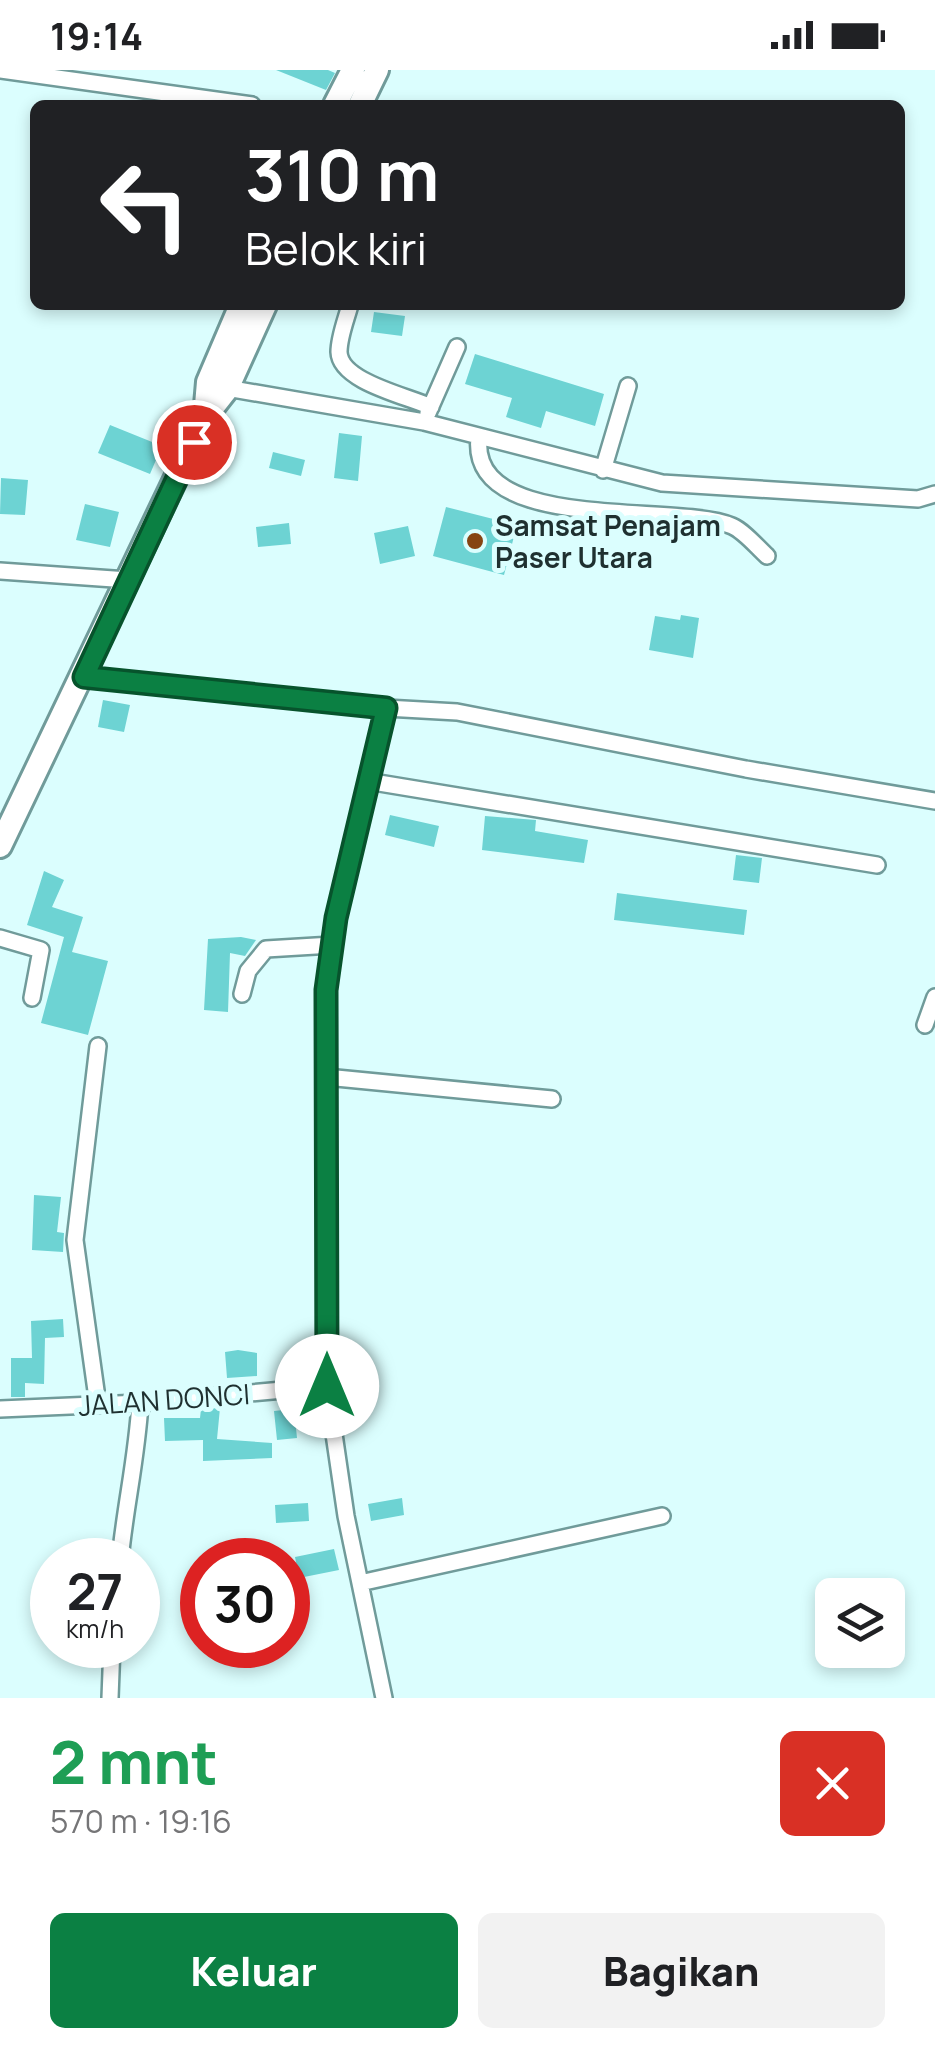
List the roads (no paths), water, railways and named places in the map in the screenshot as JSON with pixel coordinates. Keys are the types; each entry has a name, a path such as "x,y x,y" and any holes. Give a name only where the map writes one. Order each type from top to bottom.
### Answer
{"highway":[{"path":"338,100 353,70"},
{"path":"362,100 377,70"},
{"path":"0,846 206,416 240,310"},
{"path":"218,385 261,310"}],"street":[{"path":"0,70 216,100"},
{"path":"349,310 339,348 347,370 427,415 479,437 662,483 918,499 935,494"},
{"path":"427,415 457,348"},
{"path":"218,385 427,415"},
{"path":"603,470 628,386"},
{"path":"479,437 480,462 490,476 539,503 732,526 767,556"},
{"path":"0,571 128,580"},
{"path":"84,677 457,712 746,769 935,801"},
{"path":"384,1698 327,1386 326,990 332,945 386,708"},
{"path":"367,782 876,866"},
{"path":"0,938 41,950 32,998"},
{"path":"242,994 248,971 266,949 332,945"},
{"path":"925,1025 935,997"},
{"path":"98,1046 75,1240 98,1405"},
{"path":"326,1077 552,1099"},
{"name":"JALAN DONCI","path":"0,1409 140,1403 327,1386"},
{"path":"122,1538 125,1505 137,1462 140,1403"},
{"path":"360,1583 662,1516"},
{"path":"110,1698 111,1668"}],"place":[{"name":"Samsat Penajam Paser Utara","path":"475,541"}]}
